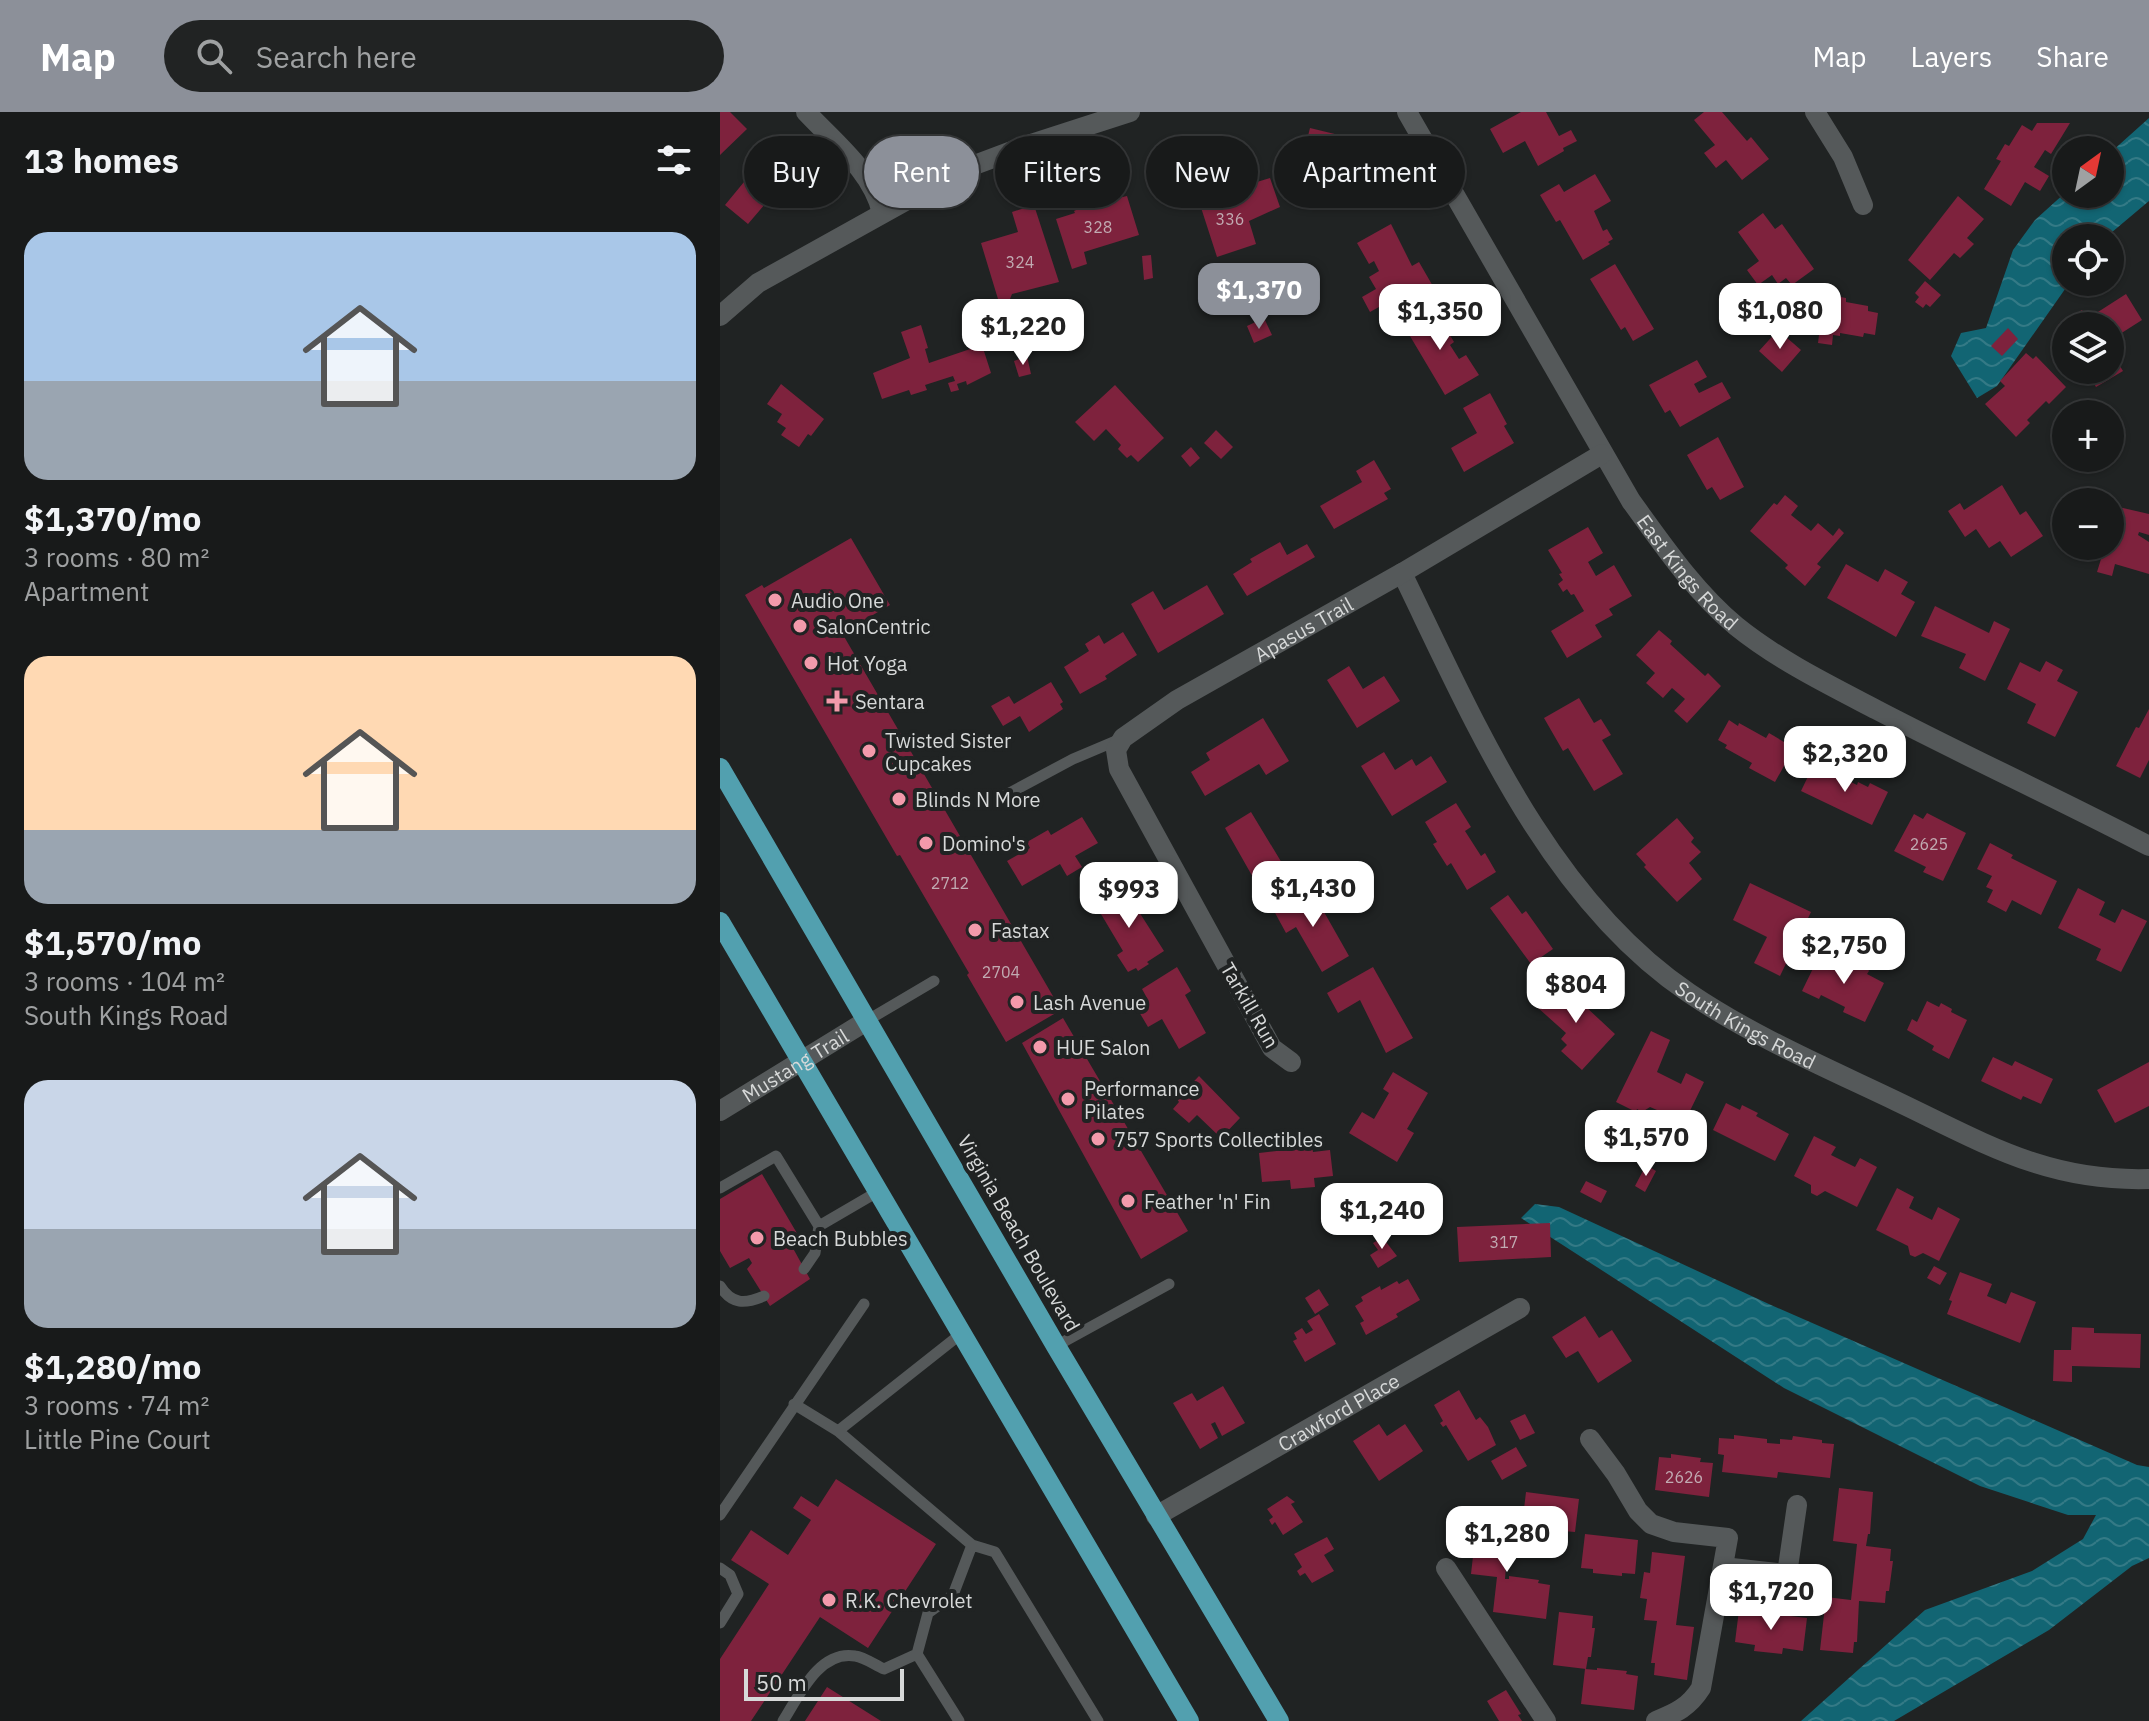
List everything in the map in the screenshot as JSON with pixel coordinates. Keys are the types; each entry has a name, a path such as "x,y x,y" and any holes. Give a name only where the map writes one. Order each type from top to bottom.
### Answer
{"main road":[{"name":"Virginia Beach Boulevard","path":"720,768 1056,1346 1279,1721"},
{"path":"720,922 1189,1721"}],"street":[{"path":"806,112 870,180 879,196 882,213"},
{"path":"720,316 758,283 961,170 1130,112"},
{"name":"East Kings Road","path":"1407,112 1631,501 1686,575 1736,625 1765,647 1830,685 2149,846"},
{"path":"1815,112 1843,157 1863,205"},
{"name":"Apasus Trail","path":"1123,738 1177,700 1402,573 1602,454"},
{"name":"South Kings Road","path":"1402,573 1462,698 1548,848 1601,918 1646,960 1688,993 1755,1033 2001,1151 2070,1175 2118,1180 2149,1179"},
{"name":"Tarkill Run","path":"1123,738 1116,750 1119,769 1272,1048 1291,1062"},
{"name":"Mustang Trail","path":"720,1111 868,1020"},
{"name":"Crawford Place","path":"1156,1516 1520,1308"},
{"path":"1590,1439 1638,1511 1651,1524 1674,1532 1728,1538 1701,1688 1680,1711 1656,1721"},
{"path":"1723,1567 1787,1574 1797,1505"},
{"path":"1446,1568 1546,1721"}],"lane":[{"path":"1002,797 1073,759 1123,738"},
{"path":"868,1020 934,981"},
{"path":"720,1188 776,1156 819,1226 815,1253 804,1269"},
{"path":"819,1226 879,1191"},
{"path":"1056,1346 1169,1284"},
{"path":"720,1286 733,1300 744,1304 764,1296"},
{"path":"720,1515 864,1304"},
{"path":"838,1431 962,1333"},
{"path":"794,1404 838,1431 972,1545 995,1552 1098,1721"},
{"path":"959,1721 917,1654 928,1613 953,1595 972,1545"},
{"path":"720,1568 730,1575 738,1594 720,1623"},
{"path":"783,1721 817,1670 837,1657 856,1656 884,1669 917,1654"}],"water":[{"path":"2149,118 2149,201 2122,224 2052,224 2052,296 2060,296 1997,386 1977,398 1951,356 1961,333 1986,328 2013,250 2035,220 2052,205 2052,208 2124,208 2124,140"},
{"path":"1535,1204 1559,1207 1771,1305 2137,1465 2149,1467 2149,1558 2132,1566 2049,1630 1894,1721 1801,1721 1925,1610 2032,1571 2083,1539 2096,1515 2068,1515 1980,1486 1784,1388 1521,1218"}],"building":[{"path":"720,112 730,112 747,129 720,155"},
{"path":"1521,112 1546,112 1559,136 1571,130 1577,141 1538,166 1525,141 1503,153 1490,129"},
{"path":"1704,112 1722,112 1747,141 1751,137 1769,159 1742,180 1726,160 1716,168 1704,153 1715,145 1694,120"},
{"path":"2037,123 2070,123 2062,136 2052,136 2052,152 2045,150 2034,167 2049,176 2040,191 2025,182 2011,206 1984,189 2001,161 1996,159 2005,144 2009,146 2022,125 2032,131"},
{"path":"1310,128 1343,136 1308,136"},
{"path":"1595,174 1611,201 1594,211 1603,231 1607,229 1613,239 1583,260 1560,220 1556,222 1540,195 1559,184 1564,192"},
{"path":"1270,178 1274,190 1274,208 1278,208 1249,221 1256,244 1217,257 1201,208 1258,208 1258,182"},
{"path":"744,182 744,208 762,208 748,224 725,205"},
{"path":"1958,196 1984,219 1967,238 1974,244 1960,258 1954,253 1930,280 1908,260"},
{"path":"1130,206 1139,235 1084,252 1087,264 1072,269 1056,219 1080,208"},
{"path":"1035,208 1059,282 1012,294 1004,302 998,299 981,243 1018,232 1012,212"},
{"path":"1763,213 1775,229 1782,224 1814,269 1792,285 1786,278 1778,284 1772,275 1758,285 1747,270 1759,261 1738,232"},
{"path":"1391,224 1412,266 1419,262 1434,288 1401,307 1395,298 1370,312 1362,297 1376,289 1369,277 1379,271 1374,261 1369,264 1357,243"},
{"path":"1151,255 1153,278 1144,280 1142,256"},
{"path":"1615,264 1654,329 1633,341 1625,327 1621,330 1590,279"},
{"path":"1925,281 1941,295 1930,307 1926,304 1923,308 1915,302 1919,297 1915,293"},
{"path":"1824,294 1846,298 1846,302 1868,306 1868,311 1878,313 1875,335 1864,333 1863,337 1840,333 1840,336 1833,335 1832,345 1818,343"},
{"path":"2124,295 2142,320 2124,331 2124,312 2098,312"},
{"path":"1434,308 1454,342 1450,345 1459,359 1466,355 1479,375 1445,395 1404,326"},
{"path":"1264,318 1272,335 1254,343 1247,326"},
{"path":"921,325 929,363 982,345 991,373 967,385 966,381 957,384 959,390 951,392 948,383 955,381 953,376 925,385 927,390 911,395 909,390 882,399 873,373 910,358 901,332"},
{"path":"2008,328 2018,339 2002,356 1991,346"},
{"path":"1778,330 1801,350 1782,372 1759,351"},
{"path":"2026,353 2033,359 2036,356 2052,373 2052,384 2066,387 2027,420 2030,423 2016,437 1985,404 2005,386 2000,381"},
{"path":"1027,356 1031,374 1019,377 1014,361"},
{"path":"1697,360 1707,377 1694,384 1699,393 1722,382 1731,398 1680,427 1670,410 1665,413 1649,385"},
{"path":"781,384 824,419 799,447 781,435 786,428 777,422 782,414 767,404"},
{"path":"1115,385 1164,438 1138,462 1131,455 1127,458 1118,449 1121,445 1106,429 1094,441 1075,422"},
{"path":"1490,393 1514,443 1464,472 1451,448 1477,433 1463,408"},
{"path":"1216,430 1233,447 1221,459 1204,443"},
{"path":"1718,437 1744,487 1720,500 1712,487 1707,490 1687,455"},
{"path":"1191,447 1200,458 1190,467 1181,456"},
{"path":"1374,460 1391,489 1384,493 1388,499 1334,529 1320,506 1362,482 1356,471"},
{"path":"2002,485 2020,515 2026,511 2043,536 2011,557 2000,541 1989,548 1976,529 1965,537 1948,511 1960,503 1964,510"},
{"path":"1785,495 1798,506 1791,515 1811,531 1818,523 1833,536 1839,528 1844,533 1817,564 1821,567 1805,586 1785,568 1788,565 1750,531"},
{"path":"2124,508 2149,514 2149,535 2139,532 2138,535 2149,542 2149,574 2115,564 2112,576 2097,572 2101,560 2124,560"},
{"path":"1588,527 1603,553 1588,562 1596,576 1614,565 1632,596 1609,609 1613,615 1595,625 1602,637 1567,658 1551,631 1584,611 1574,594 1571,595 1567,589 1563,592 1558,584 1563,580 1559,574 1562,573 1548,550"},
{"path":"851,538 890,605 842,633 1061,1010 1006,1042 967,975 969,973 745,595 762,585 764,588"},
{"path":"1280,542 1287,555 1307,544 1315,557 1247,596 1233,574 1252,562 1250,559"},
{"path":"1846,564 1878,582 1885,569 1908,582 1901,594 1915,602 1896,637 1827,598"},
{"path":"1207,585 1224,614 1158,653 1131,604 1153,591 1164,610"},
{"path":"1935,606 1989,633 1994,621 2010,629 1985,681 1959,668 1966,654 1921,636"},
{"path":"1659,630 1705,676 1708,673 1721,686 1687,723 1674,711 1685,699 1672,688 1663,698 1646,683 1655,673 1636,655"},
{"path":"1123,632 1137,655 1105,676 1107,679 1080,694 1064,667 1089,651 1085,644 1099,635 1104,644"},
{"path":"2046,661 2063,670 2057,681 2078,692 2055,737 2027,723 2036,704 2007,689 2020,662 2040,672"},
{"path":"1349,666 1363,689 1384,676 1400,701 1357,728 1327,680"},
{"path":"1051,682 1063,702 1060,704 1063,709 1029,732 1020,716 1003,726 991,706 1009,696 1014,704"},
{"path":"1579,698 1594,723 1601,719 1611,735 1602,740 1623,774 1594,791 1568,748 1563,751 1544,718"},
{"path":"2149,709 2149,760 2140,778 2116,766"},
{"path":"1263,718 1289,761 1266,775 1259,764 1205,796 1191,772 1210,760 1206,753"},
{"path":"1729,720 1766,738 1769,733 1794,748 1775,782 1749,768 1752,763 1725,748 1727,745 1718,740"},
{"path":"1384,752 1395,770 1412,759 1416,766 1431,756 1447,782 1392,816 1361,766"},
{"path":"1814,764 1857,785 1858,782 1868,787 1870,783 1888,792 1872,825 1801,791"},
{"path":"1456,803 1471,827 1465,831 1481,856 1485,853 1496,872 1467,890 1451,863 1447,866 1433,844 1437,842 1425,822"},
{"path":"1251,812 1291,878 1263,895 1225,828"},
{"path":"1927,813 1966,833 1943,881 1923,872 1926,867 1894,851 1914,814 1923,819"},
{"path":"1082,817 1098,843 1075,856 1082,867 1067,876 1060,864 1022,886 1007,861 1030,848 1027,842 1048,830 1051,835"},
{"path":"1677,818 1694,838 1691,842 1701,852 1689,863 1702,879 1677,902 1636,854"},
{"path":"1990,843 2013,855 2011,858 2057,881 2041,915 2012,900 2006,912 1987,902 1993,890 1986,887 1992,876 1977,869"},
{"path":"1750,883 1811,912 1780,976 1754,963 1767,937 1733,920"},
{"path":"1127,885 1137,903 1134,904 1164,951 1138,971 1136,968 1128,972 1117,955 1123,951 1095,904"},
{"path":"2078,888 2105,902 2099,915 2115,923 2122,909 2147,921 2121,972 2096,960 2101,949 2058,928"},
{"path":"1311,889 1349,956 1322,972 1296,927 1286,933 1274,911"},
{"path":"1508,895 1522,914 1526,911 1553,949 1531,964 1490,908"},
{"path":"1821,952 1854,968 1861,962 1869,971 1867,974 1884,983 1865,1022 1843,1012 1845,1007 1821,995 1819,999 1802,991"},
{"path":"1177,967 1191,991 1185,995 1206,1033 1179,1049 1162,1019 1148,1027 1135,1005 1147,998 1142,989"},
{"path":"1373,967 1413,1038 1386,1053 1360,1000 1338,1013 1327,993"},
{"path":"1560,983 1568,990 1572,986 1588,1002 1585,1006 1615,1034 1582,1070 1561,1051 1567,1045 1561,1039 1566,1033 1537,1007"},
{"path":"1927,1001 1939,1007 1941,1003 1967,1020 1949,1059 1907,1030 1912,1019 1917,1022"},
{"path":"1063,1018 1188,1231 1141,1259 1022,1043"},
{"path":"1651,1031 1670,1040 1657,1072 1681,1084 1686,1073 1704,1082 1668,1156 1656,1150 1660,1142 1652,1137 1664,1113 1650,1107 1642,1112 1637,1109 1636,1112 1616,1102"},
{"path":"1993,1057 2012,1066 2015,1061 2053,1079 2041,1104 2023,1096 2021,1100 1981,1081"},
{"path":"2149,1062 2149,1106 2115,1123 2097,1090"},
{"path":"1393,1072 1428,1093 1407,1129 1414,1133 1397,1162 1349,1133 1362,1112 1374,1119 1389,1093 1383,1089"},
{"path":"1199,1076 1240,1118 1221,1138 1197,1115 1189,1123 1173,1109 1179,1102 1177,1099"},
{"path":"1726,1103 1740,1110 1742,1105 1789,1134 1775,1161 1713,1130"},
{"path":"1814,1136 1836,1147 1831,1155 1855,1167 1860,1158 1877,1167 1857,1207 1825,1191 1817,1196 1811,1193 1811,1185 1794,1176"},
{"path":"1312,1147 1313,1152 1330,1150 1333,1176 1314,1178 1315,1187 1291,1189 1290,1180 1262,1182 1259,1153"},
{"path":"1646,1165 1656,1171 1645,1192 1635,1186"},
{"name":"Beach Bubbles","path":"762,1174 798,1235 789,1241 810,1279 770,1306 747,1269 752,1263 749,1258 730,1268 720,1251 720,1199"},
{"path":"1586,1181 1607,1191 1601,1203 1580,1192"},
{"path":"1897,1188 1914,1197 1909,1208 1932,1220 1938,1207 1960,1219 1939,1261 1923,1253 1915,1257 1910,1255 1908,1246 1876,1230"},
{"path":"1550,1223 1551,1257 1459,1262 1457,1227"},
{"path":"1381,1230 1383,1238 1397,1256 1378,1268 1370,1255 1378,1250 1373,1243 1380,1239 1375,1233"},
{"path":"1934,1266 1947,1273 1940,1285 1927,1278"},
{"path":"1960,1272 1992,1284 1987,1296 2006,1304 2011,1292 2036,1302 2020,1343 1947,1314"},
{"path":"1408,1279 1420,1300 1366,1335 1360,1323 1364,1321 1355,1306 1363,1301 1361,1297 1380,1286 1381,1290"},
{"path":"1319,1289 1329,1305 1315,1314 1305,1298"},
{"path":"1319,1314 1336,1344 1305,1362 1293,1341 1297,1339 1294,1333 1302,1328 1306,1334 1313,1330 1307,1321"},
{"path":"1585,1316 1599,1338 1612,1330 1632,1361 1598,1383 1578,1351 1566,1358 1552,1337"},
{"path":"2072,1327 2094,1328 2094,1333 2141,1334 2140,1368 2072,1366 2072,1382 2053,1381 2054,1350 2071,1350"},
{"path":"1223,1386 1245,1423 1222,1436 1215,1422 1211,1424 1218,1438 1200,1449 1173,1403 1192,1393 1197,1401"},
{"path":"1459,1390 1476,1420 1480,1417 1488,1427 1496,1445 1468,1461 1446,1425 1443,1427 1440,1423 1443,1421 1434,1405"},
{"path":"1525,1414 1535,1433 1520,1440 1510,1421"},
{"path":"1379,1424 1387,1436 1405,1424 1423,1451 1379,1481 1353,1441"},
{"path":"1734,1435 1767,1439 1767,1443 1780,1444 1780,1439 1792,1440 1793,1436 1834,1444 1830,1478 1778,1472 1777,1478 1722,1472 1724,1455 1718,1454 1719,1438 1734,1439"},
{"path":"1516,1447 1527,1466 1502,1480 1491,1461"},
{"path":"1671,1454 1713,1463 1709,1497 1655,1490 1659,1457 1671,1458"},
{"name":"R.K. Chevrolet","path":"836,1479 936,1544 868,1648 820,1617 751,1721 720,1721 720,1659 769,1584 731,1560 751,1530 788,1555 811,1520 793,1508 801,1496 818,1507"},
{"path":"1839,1488 1873,1492 1870,1534 1866,1546 1891,1549 1890,1561 1893,1561 1885,1603 1859,1601 1857,1642 1854,1642 1853,1653 1820,1650 1826,1597 1851,1600 1857,1544 1833,1541"},
{"path":"1526,1492 1579,1499 1575,1532 1532,1531 1533,1527 1522,1526"},
{"path":"1287,1496 1295,1502 1291,1504 1303,1522 1283,1535 1275,1522 1272,1525 1269,1520 1273,1517 1267,1509"},
{"path":"1477,1521 1511,1525 1510,1566 1506,1566 1505,1579 1509,1576 1539,1580 1538,1583 1550,1585 1546,1619 1493,1612 1497,1577 1471,1574"},
{"path":"1585,1534 1638,1540 1635,1574 1593,1573 1593,1569 1581,1568"},
{"path":"1327,1537 1334,1549 1324,1555 1334,1571 1312,1583 1305,1573 1300,1576 1297,1571 1302,1567 1294,1554"},
{"path":"1652,1552 1685,1556 1676,1625 1694,1627 1687,1680 1654,1675 1655,1663 1651,1663 1657,1621 1644,1620 1647,1599 1640,1598 1644,1572 1650,1573"},
{"path":"1739,1610 1807,1618 1803,1651 1783,1648 1782,1654 1754,1651 1755,1645 1735,1642"},
{"path":"1559,1612 1593,1616 1592,1628 1595,1628 1586,1669 1553,1665"},
{"path":"1585,1669 1627,1671 1626,1674 1638,1676 1634,1710 1581,1704"},
{"path":"827,1687 881,1721 805,1721"},
{"path":"1506,1690 1522,1721 1499,1721 1487,1701"}],"place":[{"name":"Audio One","path":"775,600"},
{"name":"SalonCentric","path":"800,626"},
{"name":"Hot Yoga","path":"811,663"},
{"name":"Sentara","path":"837,701"},
{"name":"Twisted Sister Cupcakes","path":"869,751"},
{"name":"Blinds N More","path":"899,799"},
{"name":"Domino's","path":"926,843"},
{"name":"Fastax","path":"975,930"},
{"name":"Lash Avenue","path":"1017,1002"},
{"name":"HUE Salon","path":"1040,1047"},
{"name":"Performance Pilates","path":"1068,1099"},
{"name":"757 Sports Collectibles","path":"1098,1139"},
{"name":"Feather 'n' Fin","path":"1128,1201"},
{"name":"Beach Bubbles","path":"757,1238"},
{"name":"R.K. Chevrolet","path":"829,1600"}]}
